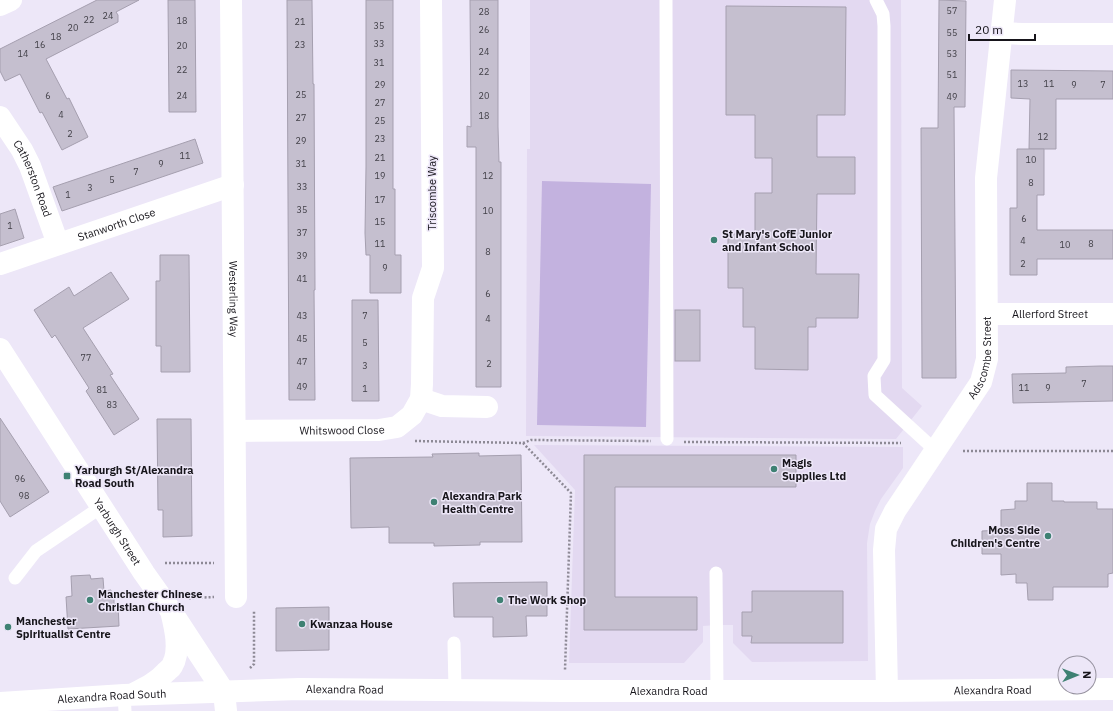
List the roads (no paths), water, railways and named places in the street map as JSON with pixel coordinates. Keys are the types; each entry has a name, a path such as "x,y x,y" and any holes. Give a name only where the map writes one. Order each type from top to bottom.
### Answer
{"street":[{"path":"0,5 11,0"},
{"name":"Westerling Way","path":"231,0 236,597"},
{"name":"Triscombe Way","path":"421,392 423,298 432,268 431,0"},
{"name":"Adscombe Street","path":"887,691 884,550 886,529 895,511 981,382 987,359 988,314 986,178 1005,0"},
{"path":"1002,33 1113,34"},
{"name":"Catherston Road","path":"0,117 22,150 30,166 58,244"},
{"name":"Stanworth Close","path":"0,264 233,185"},
{"name":"Allerford Street","path":"988,314 1113,314"},
{"name":"Yarburgh Street","path":"0,349 101,507 171,612 225,701"},
{"path":"421,392 442,406 486,407"},
{"name":"Whitswood Close","path":"235,431 379,430 397,427 412,416 421,392"},
{"path":"127,700 161,678 173,666 177,650 176,633 171,612"},
{"name":"Alexandra Road","path":"225,701 300,689 887,691 1113,689"},
{"name":"Alexandra Road South","path":"0,703 127,700 225,701"}],"lane":[{"path":"663,440 666,0"},
{"path":"876,0 883,14 884,26 884,360 874,376 875,395 935,450"},
{"path":"15,578 36,551 101,507"},
{"path":"716,573 717,690"},
{"path":"454,643 455,689"}],"place":[{"name":"St Mary's CofE Junior and Infant School","path":"714,240"},
{"name":"Magis Supplies Ltd","path":"774,469"},
{"name":"Yarburgh St/Alexandra Road South","path":"67,476"},
{"name":"Alexandra Park Health Centre","path":"434,502"},
{"name":"Moss Side Children's Centre","path":"1048,536"},
{"name":"Manchester Chinese Christian Church","path":"90,600"},
{"name":"The Work Shop","path":"500,600"},
{"name":"Kwanzaa House","path":"302,624"},
{"name":"Manchester Spiritualist Centre","path":"8,627"}]}
